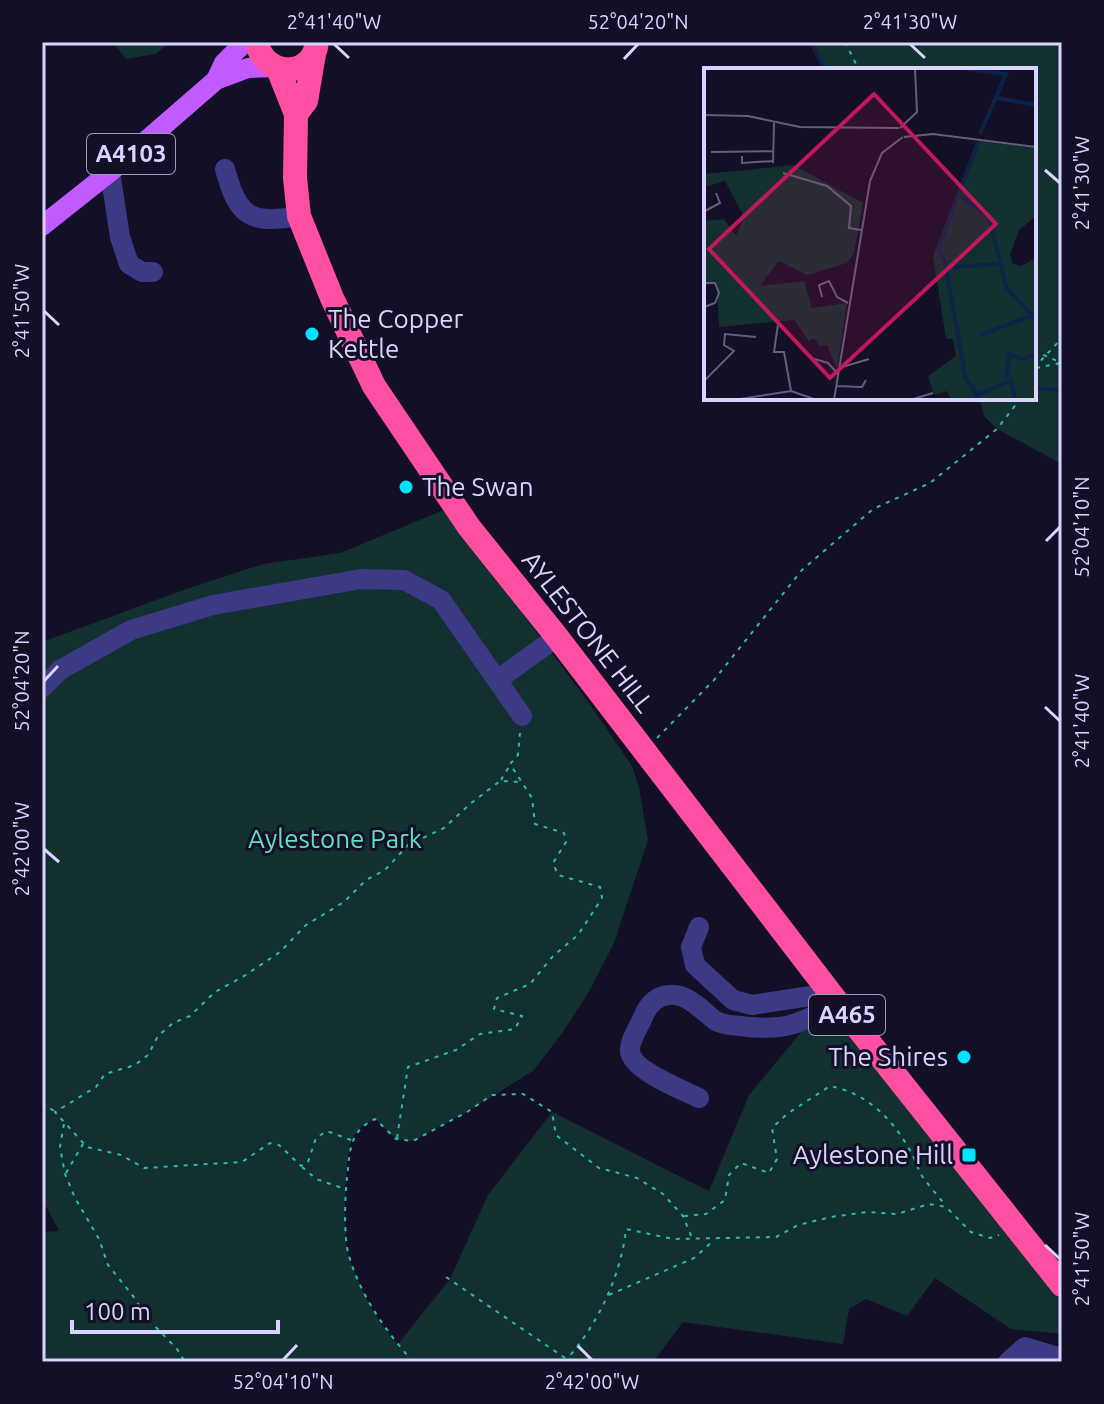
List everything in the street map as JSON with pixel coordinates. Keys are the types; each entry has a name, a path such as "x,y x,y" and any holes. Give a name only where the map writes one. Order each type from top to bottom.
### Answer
{"highway":[{"name":"AYLESTONE HILL","path":"257,42 261,55 276,68 296,114 295,178 299,216 332,298 374,386 469,527 645,750 834,998 1062,1285"},
{"name":"AYLESTONE HILL","path":"296,114 306,101 317,46"},
{"name":"A4103","path":"276,68 295,70 309,61 317,46"}],"main road":[{"name":"A4103","path":"216,80 224,63 245,42"},
{"name":"A4103","path":"42,226 216,80 248,68 276,68"}],"street":[{"path":"225,169 233,197 241,210 259,218 299,216"},
{"path":"110,172 120,237 129,264 142,272 153,272"},
{"path":"42,688 60,670 131,630 213,605 361,579 404,580 441,600 522,716"},
{"path":"497,680 557,637"},
{"path":"699,927 691,947 695,965 733,1000 752,1005 834,998"},
{"path":"699,1098 642,1069 632,1058 629,1049 647,1008 657,998 672,994 689,999 720,1024 765,1029 800,1024 834,998"},
{"path":"1008,1362 1025,1347 1062,1358"}],"path":[{"path":"845,42 858,68"},
{"path":"1036,366 1062,338"},
{"path":"1036,352 1062,363"},
{"path":"1036,368 1062,363"},
{"path":"645,750 714,680 802,570 873,509 930,483 997,429 1019,400"},
{"path":"55,1112 96,1087 105,1074 135,1065 148,1055 158,1036 173,1023 190,1016 215,992 280,952 306,925 344,902 366,880 385,870 408,845 444,828 500,781 518,755 522,716"},
{"path":"396,1139 408,1067 456,1050 480,1034 515,1029 522,1016 494,1009 497,998 530,984 553,956 578,935 602,898 600,887 558,875 553,863 566,842 564,833 535,824 532,798 510,764"},
{"path":"500,781 522,782"},
{"path":"683,1216 706,1214 725,1200 729,1175 741,1163 769,1173 777,1159 772,1128 787,1114 830,1086 851,1090 893,1124 910,1149 922,1175 946,1207 971,1232 990,1238 1018,1230"},
{"path":"413,1362 385,1329 365,1294 348,1254 345,1189 351,1140 364,1124 375,1119 396,1139 413,1141 492,1095 523,1094 552,1112 556,1135 599,1168 637,1178 663,1194 683,1216 692,1238"},
{"path":"42,1103 55,1112 87,1147 121,1155 144,1168 242,1162 270,1143 279,1145 316,1179 345,1189"},
{"path":"65,1122 60,1147 65,1174 99,1239 108,1265 185,1362"},
{"path":"301,1166 308,1162 316,1138 327,1131 351,1140"},
{"path":"65,1174 84,1143"},
{"path":"566,1361 608,1295 623,1255 626,1229 673,1239 776,1237 798,1225 831,1217 867,1212 897,1214 929,1204 946,1207"},
{"path":"608,1295 694,1258 714,1240"},
{"path":"446,1277 571,1362"}],"green space":[{"path":"113,42 171,42 155,54 126,59"},
{"path":"811,42 1062,42 1062,464 997,429 984,416 980,400 1036,400 1036,68 824,68"},
{"name":"Aylestone Park","path":"446,509 632,766 639,787 648,840 614,943 590,990 533,1071 413,1141 396,1139 375,1119 356,1132 352,1139 346,1179 347,1247 363,1291 382,1325 398,1344 450,1279 488,1195 552,1112 709,1191 749,1095 803,1030 834,1011 1062,1303 1062,1334 1011,1329 935,1278 907,1316 866,1299 849,1309 843,1344 683,1322 653,1362 42,1362 42,1232 59,1231 42,1199 42,642 263,564 340,553"}],"waterway":[{"path":"811,42 824,68"},
{"path":"813,46 824,42"},
{"path":"1036,388 1062,390"}],"place":[{"name":"The Copper Kettle","path":"312,334"},
{"name":"The Swan","path":"406,487"},
{"name":"The Shires","path":"964,1057"},
{"name":"Aylestone Hill","path":"969,1155"}]}
